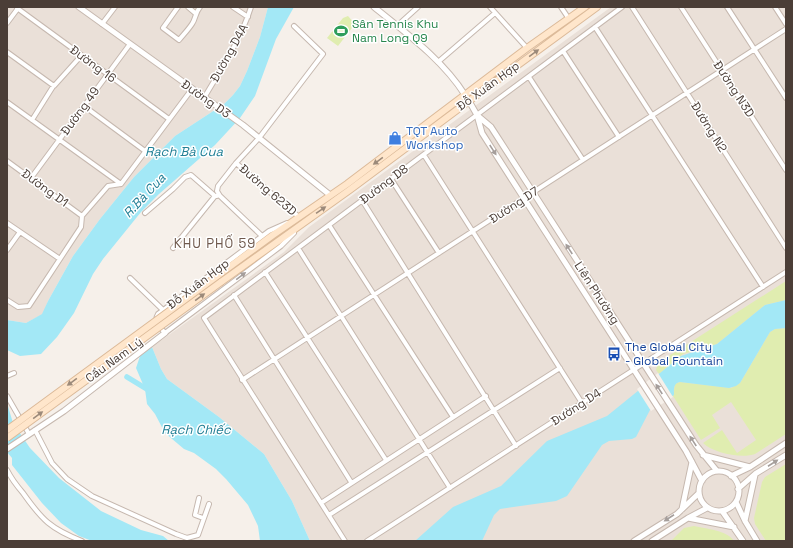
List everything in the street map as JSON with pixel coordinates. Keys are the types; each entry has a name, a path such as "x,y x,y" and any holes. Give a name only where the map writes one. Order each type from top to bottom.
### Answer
{"main road":[{"name":"Đỗ Xuân Hợp","path":"219,279 335,201 467,98 527,48 586,7"},
{"name":"Đỗ Xuân Hợp","path":"219,279 299,217 597,7"},
{"path":"330,196 335,201"},
{"name":"Cầu Nam Lý","path":"7,430 219,279"},
{"name":"Cầu Nam Lý","path":"7,438 219,279"}],"street":[{"name":"Đường D3","path":"79,7 243,125 330,196"},
{"path":"102,24 114,7"},
{"path":"178,7 163,28 180,40 192,24 195,13 200,7"},
{"path":"188,7 195,13"},
{"path":"233,7 248,17"},
{"name":"Đường D4A","path":"206,99 246,23 251,7"},
{"name":"Liên Phường","path":"374,7 438,62 455,80 477,115 482,133 634,370 692,462 702,481"},
{"path":"397,26 418,7"},
{"path":"490,7 527,48"},
{"path":"561,7 569,19"},
{"name":"Đường D8","path":"242,380 204,318 622,7"},
{"name":"Đường N2","path":"632,7 786,248"},
{"name":"Đường N3D","path":"682,7 786,170"},
{"path":"727,7 786,98"},
{"path":"775,7 786,24"},
{"path":"7,23 18,8"},
{"name":"Đường 16","path":"18,8 81,56 169,119"},
{"path":"438,62 495,13"},
{"path":"173,248 217,196 218,186 236,163 259,138 323,54 294,26"},
{"path":"595,27 763,288"},
{"name":"Đường D7","path":"242,380 786,29"},
{"name":"Đường 49","path":"31,178 130,44"},
{"path":"563,51 619,137"},
{"path":"7,52 54,86"},
{"path":"32,120 54,86 81,56"},
{"path":"529,77 583,160"},
{"path":"7,300 18,307 29,306 81,227 82,216 108,186 121,184 192,89"},
{"path":"7,102 121,184"},
{"path":"84,106 145,151"},
{"name":"Liên Phường","path":"477,115 491,127 702,455 717,471 724,472 731,476"},
{"path":"424,155 582,403"},
{"name":"Đường D1","path":"7,161 82,216"},
{"name":"Đường 623D","path":"236,163 299,217"},
{"path":"146,212 185,177 191,175 262,236"},
{"path":"392,179 439,253"},
{"path":"362,200 516,446"},
{"name":"Đỗ Xuân Hợp","path":"165,333 156,321 156,318 163,310 269,231 299,217"},
{"path":"7,223 60,259"},
{"name":"Đỗ Xuân Hợp","path":"7,449 64,410 281,246 302,223"},
{"path":"329,225 453,417"},
{"path":"7,250 20,232"},
{"path":"298,248 450,488"},
{"path":"265,272 386,460"},
{"name":"Đường D4","path":"366,541 786,272"},
{"path":"130,278 163,310"},
{"path":"234,295 352,482"},
{"path":"329,515 560,368"},
{"path":"7,376 14,373"},
{"path":"242,380 345,541"},
{"path":"7,396 29,434"},
{"path":"321,502 486,396"},
{"path":"35,430 52,463 67,479 92,496 182,537 191,538 198,535 209,504"},
{"path":"717,471 709,474 702,481 699,487 699,493 701,500 707,508 714,511 722,511 730,508 736,502 738,497 736,481 731,476 750,466 786,443"},
{"path":"702,455 750,466"},
{"path":"738,489 755,474 786,455"},
{"path":"682,509 692,462"},
{"path":"7,470 39,515 64,533 82,541"},
{"path":"744,521 755,474"},
{"path":"634,541 682,509 699,493"},
{"path":"199,498 196,515 203,518"},
{"path":"736,502 744,521 757,541"},
{"path":"652,541 688,518 707,508"},
{"path":"722,511 743,541"},
{"path":"688,518 734,527"},
{"path":"654,528 659,536"}],"shaded area":[{"path":"7,7 268,7 260,37 240,86 224,104 175,136 134,177 100,219 73,256 48,301 43,314 26,323 7,320"},
{"path":"611,7 786,7 786,541 310,541 292,501 264,454 219,417 167,379 152,347 284,252 309,227"}],"green space":[{"name":"Sân Tennis Khu Nam Long Q9","path":"348,16 355,24 338,46 327,38 343,18"},
{"path":"786,281 786,300 765,305 717,344 683,354 659,374 656,370 658,363"},
{"path":"786,328 786,434 755,454 743,456 720,452 708,447 703,443 722,430 737,453 756,440 731,402 712,415 720,428 701,440 673,396 675,384 680,382 731,388 740,383 770,332 775,329"},
{"path":"786,464 786,541 766,541 755,524 754,518 762,482 765,477"},
{"path":"694,526 721,532 731,537 734,541 671,541 684,528"}],"water":[{"name":"Rạch Bà Cua","path":"268,7 294,7 276,39 255,96 240,118 215,145 159,194 141,212 103,259 93,274 74,313 57,337 41,354 20,356 7,350 7,320 26,323 42,314 73,256 100,219 134,177 175,136 224,104 240,86 260,37"},
{"path":"786,300 786,328 775,329 770,332 740,383 729,388 680,382 676,384 674,387 674,395 650,410 636,437 632,439 609,441 602,445 567,496 556,501 500,509 494,515 482,541 415,541 453,507 501,486 547,441 607,416 681,356 717,344 765,305"},
{"name":"Rạch Chiếc","path":"152,347 167,379 219,417 264,454 292,501 310,541 260,541 258,526 248,505 226,479 216,469 194,453 184,449 165,433 155,414 147,404 145,389 136,368 140,356"},
{"path":"7,403 13,423 30,448 59,478 101,511 141,530 163,536 169,541 92,541 79,536 61,523 42,503 12,465 12,458 7,452"}],"pier":[{"path":"658,373 673,397 651,411 637,389"}],"waterway":[{"path":"127,377 150,391"}],"place":[{"name":"Sân Tennis Khu Nam Long Q9","path":"341,31"},
{"name":"TQT Auto Workshop","path":"395,138"},
{"name":"The Global City - Global Fountain","path":"614,354"}],"district":[{"name":"KHU PHỐ 59","path":"215,243"}],"water label":[{"name":"R.Bà Cua","path":"144,195"}]}
